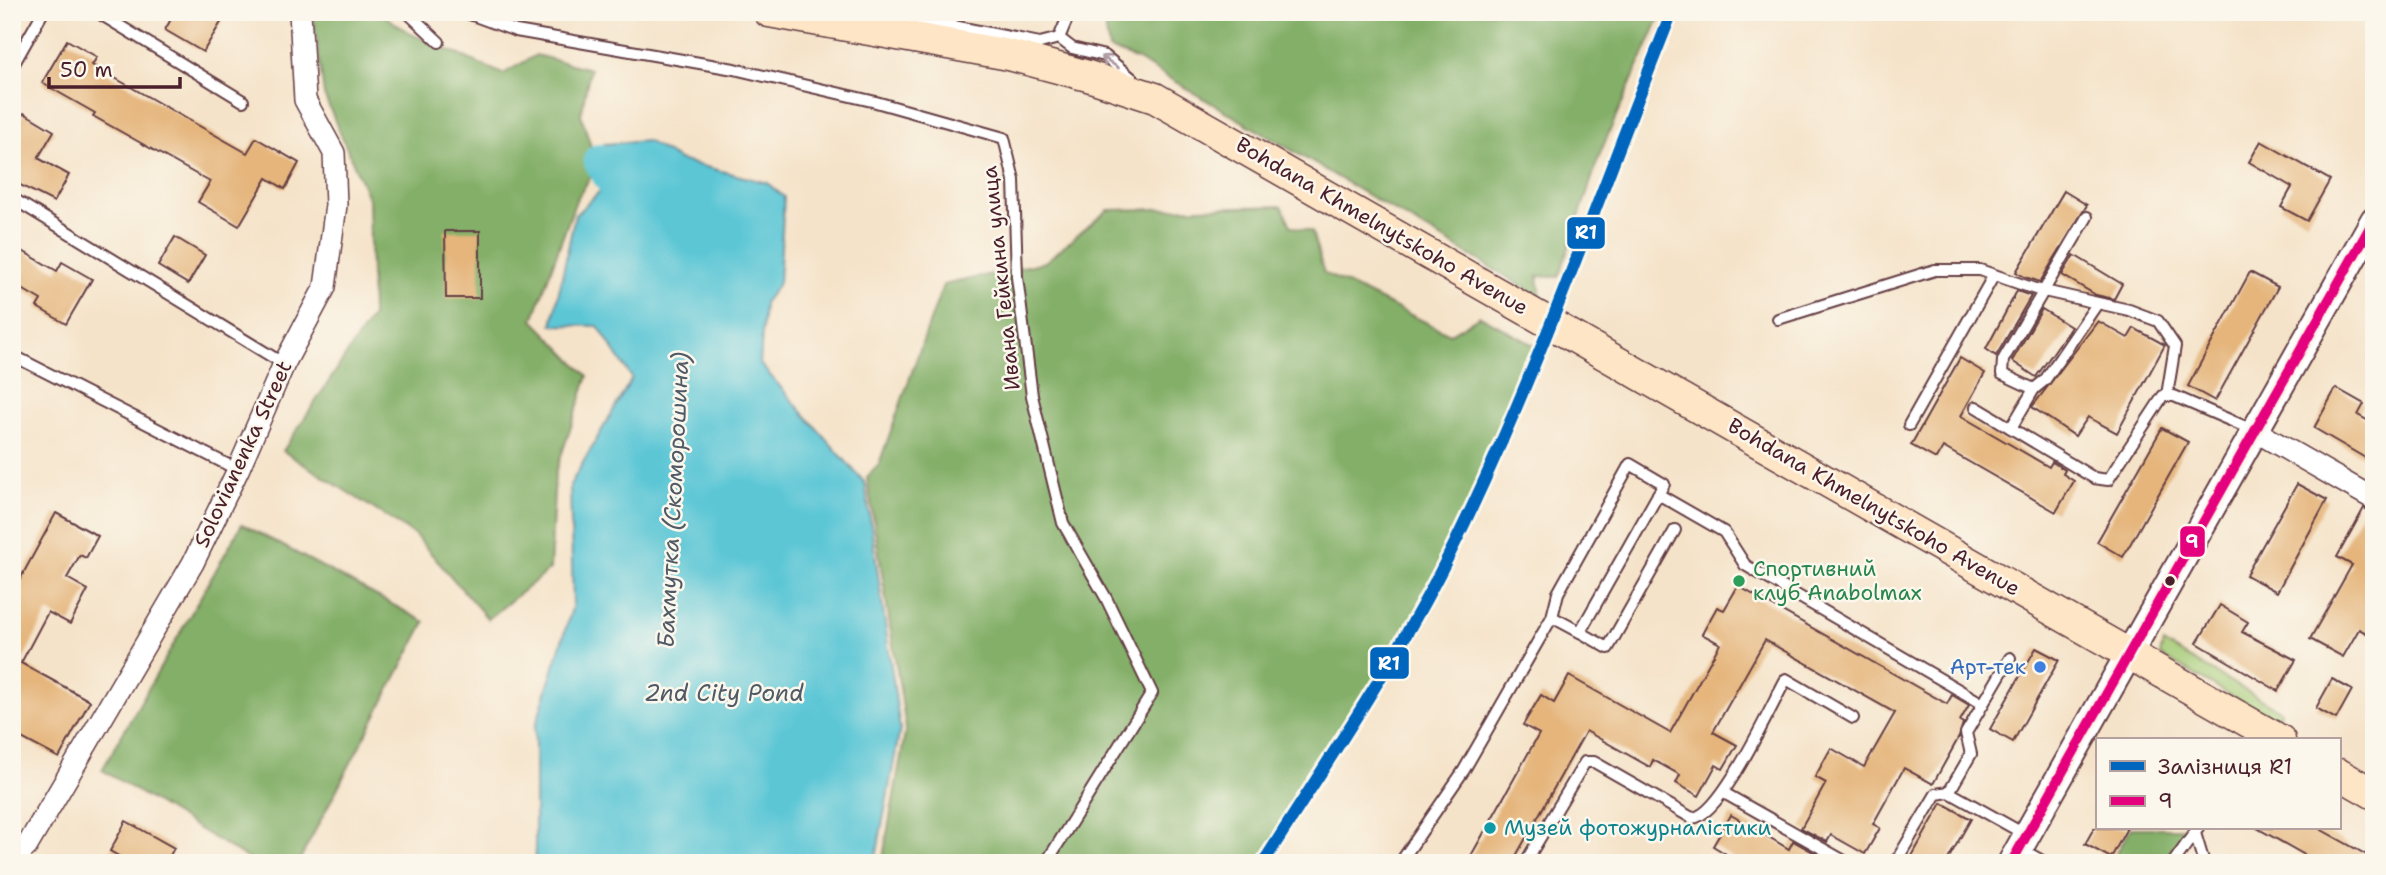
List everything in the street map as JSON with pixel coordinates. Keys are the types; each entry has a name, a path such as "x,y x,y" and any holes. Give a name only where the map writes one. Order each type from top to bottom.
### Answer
{"main road":[{"name":"Bohdana Khmelnytskoho Avenue","path":"769,12 1048,64 1155,98 2128,652 2252,729 2275,738"},
{"path":"2340,775 2374,794"}],"street":[{"name":"Solovianenka Street","path":"12,860 27,846 193,563 238,470 284,364 325,287 336,205 334,153 305,100 300,12"},
{"path":"2019,849 2374,220"},
{"path":"2255,431 2374,499"}],"lane":[{"path":"12,67 43,12"},
{"path":"97,12 243,101"},
{"path":"407,12 439,42"},
{"name":"Ивана Гейкина улица","path":"464,12 516,31 734,69 876,102 1004,138 1014,180 1017,277 1032,396 1063,523 1106,598 1152,693 1046,863"},
{"path":"1059,38 1070,12"},
{"path":"842,25 892,14 1040,43 1059,38"},
{"path":"1059,38 1072,48 1105,56 1155,98"},
{"path":"12,198 284,364"},
{"path":"2034,389 2002,374 2003,360 2087,217"},
{"path":"1778,319 1935,270 1980,270 2043,292 2129,310 2158,321 2175,346 2167,396"},
{"path":"1909,425 1994,275"},
{"path":"2011,428 2034,389 2045,380 2097,304"},
{"path":"12,355 238,470"},
{"path":"1976,407 2094,478 2108,480 2163,396 2174,396 2255,431"},
{"path":"1400,863 1464,771 1552,617 1558,593 1630,464 1664,484 1580,632"},
{"path":"1658,494 1724,532 1745,565 1983,704"},
{"path":"1552,617 1608,648 1675,530"},
{"path":"1950,792 1971,754 1966,733 2010,658"},
{"path":"1525,863 1585,762 1594,762 1692,818 1705,816 1724,793 1786,679 1853,718"},
{"path":"1895,863 1936,794 1950,792 2019,849 2046,863"},
{"path":"1724,793 1848,863"},
{"path":"2173,863 2197,831"},
{"path":"2197,831 2204,863"}],"green space":[{"path":"313,12 379,12 411,34 503,74 536,55 590,69 581,114 597,167 576,200 533,320 588,376 555,474 550,569 488,619 415,535 283,451 372,316 369,200 324,95"},
{"path":"1103,12 1662,12 1601,151 1559,277 1538,276 1541,297 1138,60 1109,49"},
{"path":"1282,206 1291,226 1312,232 1324,273 1450,334 1480,316 1539,348 1475,495 1401,646 1259,863 882,863 906,728 867,477 879,464 943,285 1045,262 1108,210"},
{"path":"242,524 425,622 298,863 255,863 102,770"},
{"path":"2163,643 2281,711 2275,721 2160,655"},
{"path":"2130,830 2187,830 2162,863 2111,863"}],"water":[{"name":"2nd City Pond","path":"647,141 679,160 767,183 784,197 779,283 764,303 760,364 865,483 900,729 875,863 535,863 535,728 573,605 570,485 632,378 598,326 552,325 575,215 617,175 604,144"}],"building":[{"path":"175,12 211,12 223,19 203,52 165,30"},
{"path":"67,40 97,57 92,65 247,153 256,138 299,163 285,189 267,178 239,226 198,202 210,182 93,116 95,113 42,83"},
{"path":"24,113 54,131 38,158 69,175 54,202 12,181 12,133"},
{"path":"2261,141 2330,180 2307,221 2281,207 2292,187 2249,162"},
{"path":"2064,191 2087,205 2040,282 2025,277 2016,272"},
{"path":"445,231 480,231 480,298 446,298"},
{"path":"175,237 205,255 188,284 158,266"},
{"path":"12,245 57,271 62,262 92,279 66,324 37,307 41,300 12,283"},
{"path":"2074,255 2122,284 2114,299 2096,295 2062,275"},
{"path":"2250,272 2278,287 2215,401 2188,386"},
{"path":"2017,291 2031,296 1996,356 1986,349"},
{"path":"2042,309 2071,327 2036,377 2012,361"},
{"path":"2098,321 2128,338 2134,328 2165,345 2117,433 2088,417 2075,436 2032,407"},
{"path":"1960,358 1985,373 1961,416 2049,467 2052,462 2065,470 2063,474 2074,481 2056,512 1943,447 1936,459 1911,445"},
{"path":"2336,388 2364,404 2358,415 2374,424 2374,463 2314,428"},
{"path":"2162,428 2188,442 2123,557 2097,542"},
{"path":"2297,484 2327,500 2277,592 2246,575"},
{"path":"2364,508 2374,513 2374,637 2359,629 2343,657 2310,639 2352,565 2337,557"},
{"path":"56,513 98,536 86,558 80,555 67,578 88,590 70,624 48,612 21,663 90,701 59,758 12,733 12,594"},
{"path":"1738,586 1947,704 1952,695 1969,705 1960,721 1963,723 1959,737 1933,784 1904,768 1873,824 1880,828 1865,854 1831,835 1827,842 1801,828 1826,783 1815,777 1831,748 1864,767 1895,713 1765,640 1713,732 1737,745 1723,769 1716,765 1699,796 1676,783 1680,775 1653,760 1650,767 1586,731 1512,863 1467,863 1539,734 1523,725 1541,695 1554,703 1569,676 1670,733 1720,644 1702,634 1717,607 1724,610"},
{"path":"2220,605 2248,622 2242,632 2296,660 2278,691 2197,643"},
{"path":"2036,648 2059,660 2013,742 1990,729"},
{"path":"2332,679 2352,690 2336,719 2316,708"},
{"path":"1942,803 1971,819 1946,863 1908,863"},
{"path":"1731,815 1789,849 1793,841 1820,856 1816,863 1741,863 1713,846"},
{"path":"126,821 174,848 166,863 131,863 110,851"},
{"path":"2094,828 2126,830 2111,858 2085,844"},
{"path":"2261,830 2322,830 2374,859 2374,863 2319,863"}],"waterway":[{"name":"Бахмутка (Скоморошина)","path":"599,160 632,216"}],"rail line":[{"name":"R1","path":"1263,863 1388,665 1456,541 1542,345 1672,12"}],"transit line":[{"name":"9","path":"2011,863 2374,220"}],"place":[{"name":"Спортивний клуб Anabolmax","path":"1739,581"},
{"name":"Арт-тек","path":"2040,667"},
{"name":"Музей фотожурналістики","path":"1490,828"}]}
